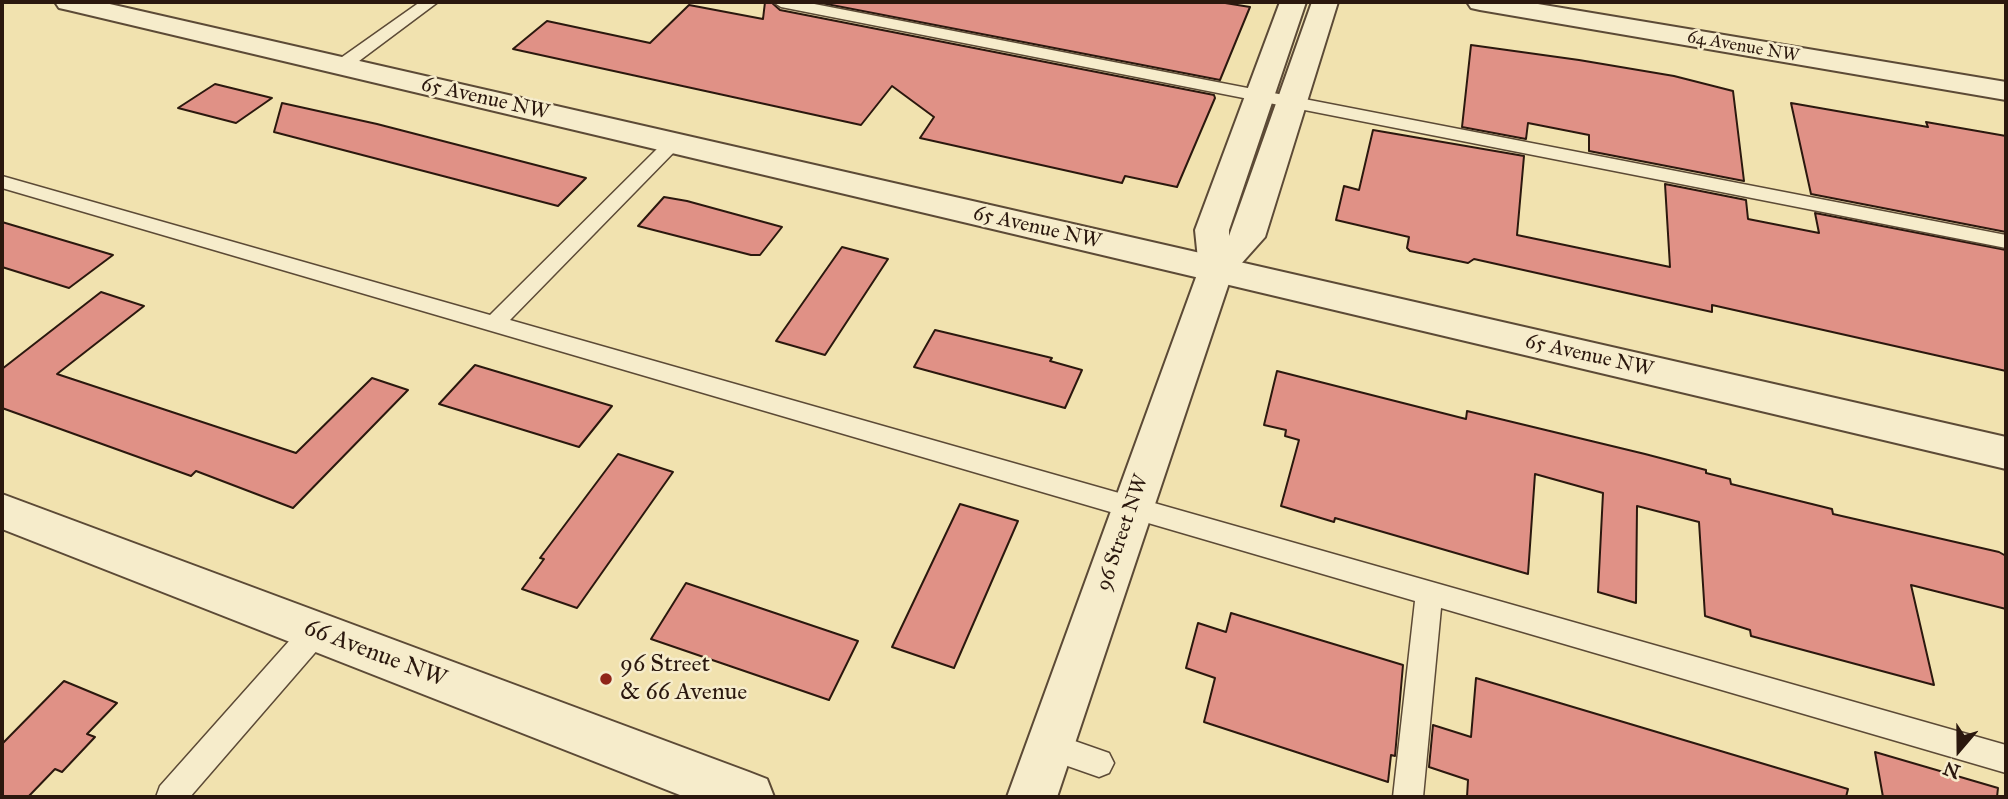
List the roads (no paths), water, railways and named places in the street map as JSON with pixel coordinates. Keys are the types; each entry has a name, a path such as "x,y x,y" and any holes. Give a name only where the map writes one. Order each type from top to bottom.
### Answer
{"street":[{"name":"65 Avenue NW","path":"68,2 2006,453"},
{"name":"96 Street NW","path":"1216,269 1212,230 1293,2"},
{"name":"96 Street NW","path":"1032,797 1216,269 1248,237 1325,2"},
{"name":"64 Avenue NW","path":"1480,2 2006,91"},
{"name":"66 Avenue NW","path":"2,511 749,797"}],"lane":[{"path":"341,66 429,2"},
{"path":"780,2 2006,242"},
{"path":"495,322 673,143"},
{"path":"2,182 2006,759"},
{"path":"1408,797 1429,593"},
{"path":"171,797 316,631"},
{"path":"1049,746 1099,763"}],"place":[{"name":"96 Street & 66 Avenue","path":"606,679"}]}
